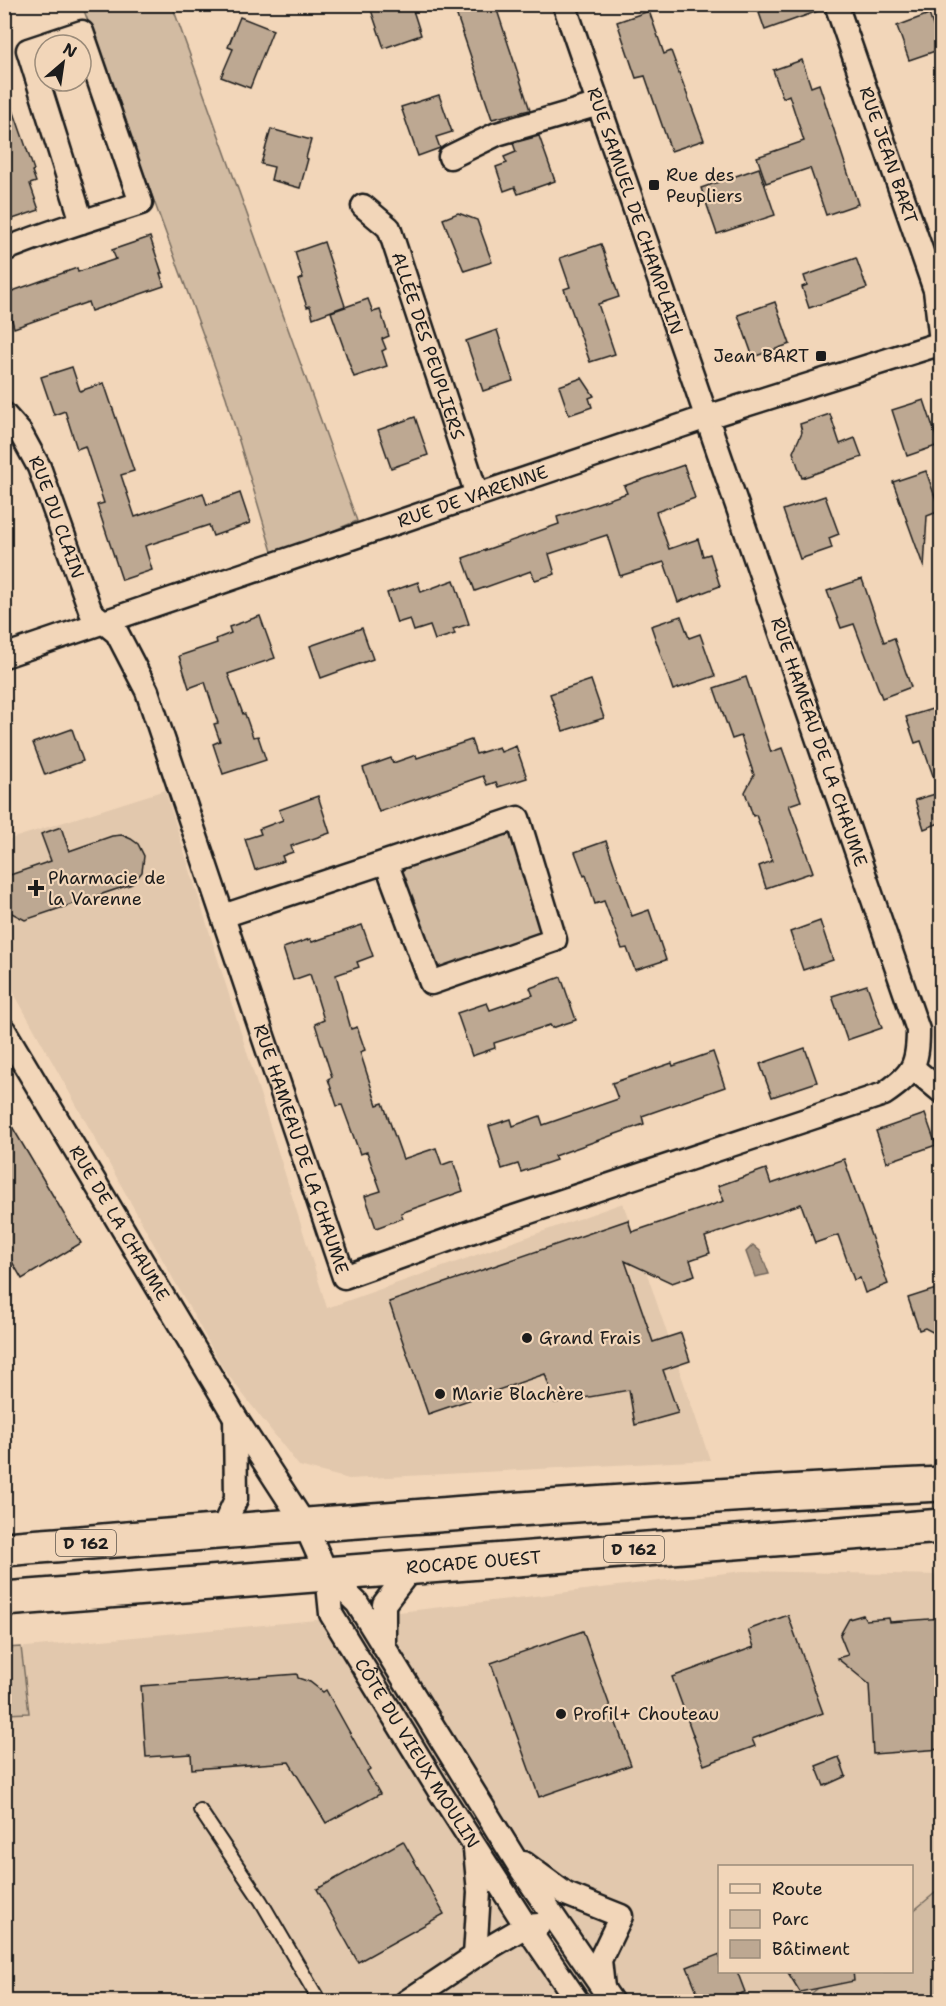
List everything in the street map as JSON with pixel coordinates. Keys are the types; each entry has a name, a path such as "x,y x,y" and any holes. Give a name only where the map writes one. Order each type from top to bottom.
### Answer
{"main road":[{"name":"D 162","path":"4,1549 742,1493 942,1484"},
{"name":"ROCADE OUEST","path":"4,1599 942,1526"}],"street":[{"name":"RUE SAMUEL DE CHAMPLAIN","path":"564,4 707,417"},
{"name":"RUE JEAN BART","path":"836,4 935,290 941,345"},
{"path":"4,250 42,234 82,222 141,203 82,32 28,50 82,222"},
{"path":"450,157 496,134 598,104"},
{"name":"ALLÉE DES PEUPLIERS","path":"363,207 389,228 477,495"},
{"name":"RUE DE VARENNE","path":"4,656 707,417 941,345"},
{"name":"RUE DU CLAIN","path":"4,414 20,432 39,467 91,612 103,621"},
{"name":"RUE HAMEAU DE LA CHAUME","path":"103,621 117,633 147,692 344,1277 490,1225 884,1094 900,1083 913,1068 918,1048 918,1030 707,417"},
{"path":"223,916 518,818 555,940 431,983 386,862"},
{"name":"RUE DE LA CHAUME","path":"4,1030 10,1054 235,1418 305,1525 327,1574"},
{"path":"913,1068 942,1092"},
{"path":"220,1532 236,1499 235,1418"},
{"name":"CÔTE DU VIEUX MOULIN","path":"384,1646 384,1604 413,1566"},
{"name":"CÔTE DU VIEUX MOULIN","path":"327,1574 357,1603 511,1852 607,1995"},
{"name":"CÔTE DU VIEUX MOULIN","path":"327,1574 331,1614 475,1847 578,2001"},
{"path":"475,1847 479,1892 475,1956"},
{"path":"511,1852 566,1894 621,1916 600,1960 607,1995"},
{"path":"406,2001 526,1926 558,1923"}],"lane":[{"path":"200,1810 261,1902 320,2001"}],"shaded area":[{"path":"165,790 327,1308 623,1203 710,1460 349,1479 299,1466 224,1370 5,977 4,841"},
{"path":"753,1245 760,1251 769,1274 755,1277 746,1252"},
{"path":"743,1571 941,1575 941,1888 913,1911 913,1865 718,1865 718,1973 837,1973 801,2001 5,2002 5,1649 391,1613"}],"green space":[{"path":"82,5 172,5 357,521 273,555 226,397"},
{"path":"508,829 545,935 437,972 401,867"},
{"path":"21,1647 29,1713 5,1714 5,1648"},
{"path":"941,1888 941,2001 801,2002 837,1973 913,1973 913,1911"}],"building":[{"path":"369,4 411,4 421,35 384,48"},
{"path":"453,4 495,4 530,110 492,119"},
{"path":"756,4 823,4 824,9 765,30"},
{"path":"649,11 664,54 671,51 704,140 671,151 645,76 636,78 617,22"},
{"path":"929,14 941,49 909,60 897,26"},
{"path":"240,17 273,30 250,88 221,77 233,49 228,47"},
{"path":"802,60 811,87 819,84 858,204 826,215 810,168 766,183 757,157 804,141 789,95 783,98 773,70"},
{"path":"8,95 34,170 32,171 36,182 30,184 39,210 4,222 4,96"},
{"path":"439,95 452,132 436,137 440,148 418,156 401,107"},
{"path":"271,129 311,140 300,188 271,180 274,167 261,164"},
{"path":"539,136 555,181 518,194 515,187 504,191 496,167 507,163 504,157 516,152 513,143"},
{"path":"759,168 775,215 717,234 701,188"},
{"path":"458,213 477,220 492,262 464,271 443,219"},
{"path":"150,237 164,286 91,311 88,302 14,328 12,320 4,323 4,294 77,268 78,272 116,259 112,250"},
{"path":"324,242 345,306 313,318 298,280 303,278 295,252"},
{"path":"601,244 619,297 598,304 615,354 590,362 564,289 570,287 560,258"},
{"path":"856,258 867,288 809,308 802,287 807,285 804,276"},
{"path":"368,299 373,312 380,310 389,336 382,339 386,349 382,351 387,366 354,377 331,312"},
{"path":"775,302 790,344 753,357 738,315"},
{"path":"497,330 513,381 483,391 466,341"},
{"path":"72,367 80,391 104,383 134,471 121,475 135,517 203,493 207,505 240,493 250,523 213,536 209,525 145,546 152,570 122,580 97,505 104,503 85,446 77,449 65,411 54,415 41,377"},
{"path":"582,378 594,396 589,398 592,407 569,415 559,386"},
{"path":"924,400 939,445 907,456 892,410"},
{"path":"830,414 840,444 855,438 862,457 802,478 793,452 802,432 800,424"},
{"path":"415,417 428,455 391,468 378,430"},
{"path":"684,465 695,498 656,512 669,549 698,539 703,556 710,554 720,586 678,602 664,562 620,576 607,535 549,554 555,574 535,580 531,571 475,591 463,558 559,524 557,517 627,493 624,486"},
{"path":"926,471 940,511 927,516 924,568 893,482"},
{"path":"825,496 839,534 829,538 832,548 800,559 783,510"},
{"path":"862,579 884,642 894,638 911,687 882,698 854,624 841,628 827,591"},
{"path":"454,580 469,624 453,629 455,634 435,640 430,626 414,631 410,619 397,623 387,593 418,582 421,592"},
{"path":"260,616 275,658 228,674 253,737 258,736 266,760 223,774 213,744 220,741 214,724 218,723 205,682 189,688 179,656 217,643 216,639 231,633 229,627"},
{"path":"681,616 689,638 700,634 715,676 673,690 651,626"},
{"path":"362,628 373,659 321,678 310,646"},
{"path":"746,677 771,752 782,748 801,801 789,805 813,872 766,888 759,866 772,861 756,815 753,816 745,792 754,775 741,736 732,739 714,688"},
{"path":"591,680 604,718 563,731 550,694"},
{"path":"942,706 942,790 938,790 921,741 915,743 906,717"},
{"path":"72,729 83,761 45,775 33,743"},
{"path":"471,740 476,754 499,747 501,752 516,746 527,778 498,787 496,782 487,785 483,776 379,812 363,768 391,758 393,763 416,755 417,758"},
{"path":"942,792 942,822 924,829 915,800"},
{"path":"318,796 330,833 291,846 293,852 282,856 284,861 255,870 245,839 261,834 259,829 283,820 279,810"},
{"path":"61,827 69,851 112,836 122,835 131,839 138,844 144,856 142,872 132,884 25,920 4,909 4,877 51,861 41,834"},
{"path":"606,841 632,916 649,910 666,960 635,970 627,948 622,949 604,901 595,904 586,875 584,876 575,852"},
{"path":"820,921 833,960 803,970 790,932"},
{"path":"362,925 373,956 357,962 359,967 336,975 351,1029 357,1027 365,1050 360,1052 377,1105 383,1103 403,1159 436,1148 442,1165 453,1161 463,1191 401,1213 403,1218 376,1228 365,1196 381,1191 367,1152 360,1154 342,1105 337,1106 328,1079 332,1077 315,1024 324,1020 310,974 293,980 283,948 310,939 312,942"},
{"path":"561,977 576,1020 552,1028 550,1025 494,1043 495,1048 472,1056 457,1013 487,1003 490,1010 533,995 530,988"},
{"path":"867,985 882,1028 847,1040 832,996"},
{"path":"805,1048 817,1082 772,1097 760,1064"},
{"path":"713,1052 725,1087 642,1116 644,1124 554,1156 556,1160 521,1172 518,1164 502,1169 489,1126 511,1119 513,1126 540,1116 543,1125 618,1099 612,1083"},
{"path":"4,1113 81,1243 22,1279 4,1248"},
{"path":"925,1114 936,1145 887,1162 876,1131"},
{"name":"Grand Frais","path":"844,1159 888,1284 865,1293 860,1278 854,1280 838,1235 815,1243 801,1204 705,1237 710,1253 690,1260 695,1275 672,1283 625,1261 653,1342 681,1333 690,1361 663,1370 678,1413 635,1425 629,1390 555,1403 545,1374 428,1414 389,1302 628,1220 632,1232 724,1201 718,1186 766,1169 771,1184"},
{"path":"942,1287 942,1337 925,1328 919,1330 908,1298"},
{"path":"788,1615 823,1713 752,1739 755,1746 704,1765 672,1677 754,1647 748,1630"},
{"path":"863,1615 866,1620 889,1618 890,1622 942,1618 942,1749 873,1754 869,1684 837,1658 848,1655 840,1635 849,1619"},
{"name":"Profil+ Chouteau","path":"583,1631 631,1765 539,1797 491,1663"},
{"path":"297,1674 298,1678 310,1682 323,1692 326,1690 370,1769 367,1771 380,1794 326,1823 289,1762 192,1769 191,1754 146,1757 141,1686"},
{"path":"839,1757 846,1776 824,1786 816,1766"},
{"path":"403,1841 444,1914 358,1962 317,1889"},
{"path":"718,1955 718,1973 738,1973 745,1992 722,2001 701,2001 687,1967"},
{"path":"788,1973 853,1973 854,1981 800,1992"}],"place":[{"name":"Rue des Peupliers","path":"654,185"},
{"name":"Jean BART","path":"821,356"},
{"name":"Pharmacie de la Varenne","path":"36,888"},
{"name":"Grand Frais","path":"527,1338"},
{"name":"Marie Blachère","path":"440,1394"},
{"name":"Profil+ Chouteau","path":"561,1714"}]}
